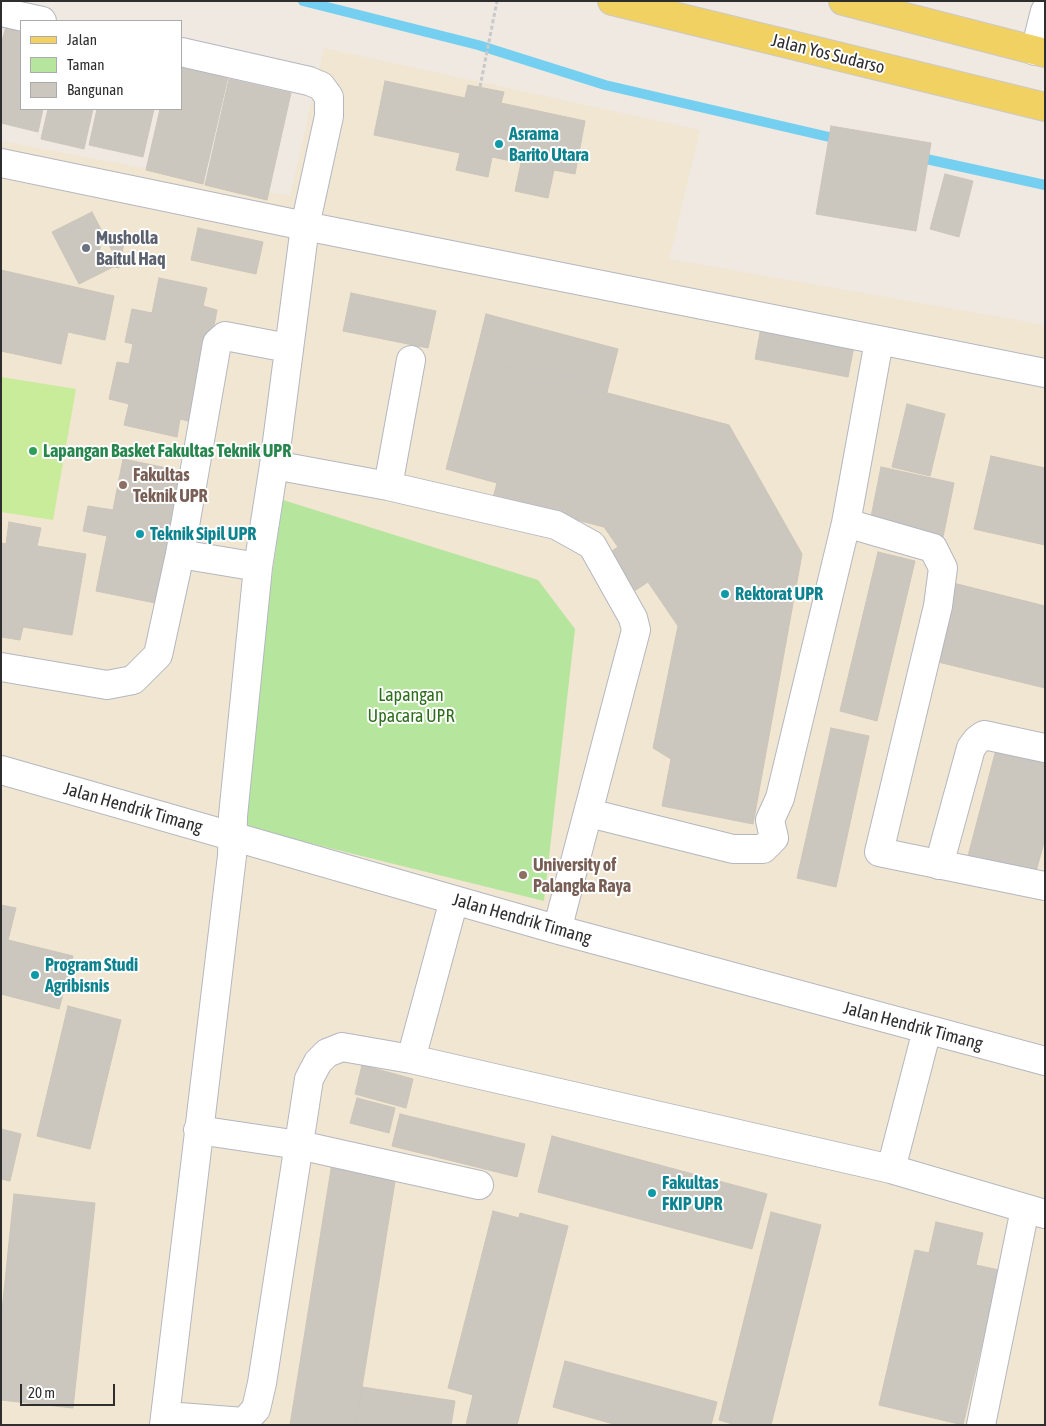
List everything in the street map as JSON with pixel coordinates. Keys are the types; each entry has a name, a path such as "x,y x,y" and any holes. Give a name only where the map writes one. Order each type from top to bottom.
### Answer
{"main road":[{"name":"Jalan Yos Sudarso","path":"612,1 1045,107"},
{"path":"843,1 1040,52"}],"street":[{"path":"1040,52 1045,11"},
{"path":"1,12 37,20"},
{"path":"182,52 309,81 321,86 329,97 329,116 305,226 274,464 258,567 231,836 232,856 165,1420 244,1422 256,1409 262,1383 309,1080 318,1062 327,1053 342,1047 411,1059 891,1169 1035,1212 981,1425"},
{"path":"1,164 1045,374"},
{"path":"1,667 107,685 133,680 158,655 180,554 217,344 225,336 288,348"},
{"path":"589,813 733,849 763,849 774,838 770,820 780,798 846,523 878,341"},
{"path":"388,486 412,360"},
{"path":"274,464 388,486 556,525 592,545 633,618 636,630 561,915 559,930"},
{"path":"846,523 933,548 943,568 938,606 879,852 1045,886"},
{"path":"180,554 258,567"},
{"path":"939,865 971,748 977,740 984,735 1045,748"},
{"name":"Jalan Hendrik Timang","path":"1,770 559,930 1045,1061"},
{"path":"411,1059 454,900"},
{"path":"891,1169 928,1030"},
{"path":"198,1130 299,1145 479,1185"}],"path":[{"path":"480,87 497,1"}],"shaded area":[{"name":"University of Palangka Raya","path":"324,48 700,130 669,259 1045,325 1045,1425 1,1425 1,141 290,196"}],"green space":[{"name":"Lapangan Basket Fakultas Teknik UPR","path":"1,377 76,389 53,520 1,512"},
{"name":"Lapangan Upacara UPR","path":"283,500 538,580 575,629 544,901 236,825"}],"building":[{"path":"6,26 20,29 20,110 43,110 38,132 1,123 1,45"},
{"path":"182,66 228,77 203,184 146,170 160,110 182,110"},
{"path":"229,79 291,93 267,200 205,185"},
{"name":"Asrama Barito Utara","path":"385,81 465,98 468,85 504,92 501,103 585,121 575,174 554,170 548,198 515,191 521,163 492,157 488,177 456,170 460,153 374,135"},
{"path":"48,110 93,110 84,149 41,139"},
{"path":"97,110 154,110 143,157 89,145"},
{"path":"831,126 931,143 916,231 816,214"},
{"path":"945,174 973,181 959,237 930,229"},
{"name":"Musholla Baitul Haq","path":"92,212 119,264 79,284 52,232"},
{"path":"198,228 263,242 256,274 191,260"},
{"path":"102,238 124,243 119,268 97,263"},
{"path":"1,270 114,296 105,340 68,332 61,364 1,351"},
{"path":"159,278 207,288 203,306 217,310 196,423 180,419 177,437 124,425 129,404 109,399 117,362 129,364 133,344 125,342 132,309 152,313"},
{"path":"351,293 436,311 428,348 343,331"},
{"path":"486,314 618,349 607,392 475,358"},
{"path":"761,328 854,346 848,377 755,359"},
{"name":"Rektorat UPR","path":"475,358 729,425 802,554 753,824 662,806 671,759 653,748 678,626 648,582 613,605 588,567 618,547 604,527 493,498 497,483 446,469"},
{"path":"907,404 945,414 930,476 892,467"},
{"path":"991,456 1045,468 1045,545 974,529"},
{"name":"Teknik Sipil UPR","path":"123,459 196,474 170,606 96,591 107,536 83,531 88,506 113,510"},
{"path":"881,467 954,483 943,537 870,522"},
{"path":"9,522 41,528 37,546 86,554 72,635 23,627 20,640 1,637 1,543 6,544"},
{"path":"878,552 915,561 877,721 840,711"},
{"path":"953,583 1045,606 1045,688 934,661"},
{"path":"831,728 869,736 836,887 797,878"},
{"path":"997,746 1045,759 1045,839 1035,875 968,856"},
{"name":"Program Studi Agribisnis","path":"1,905 16,908 8,940 73,956 59,1009 1,994"},
{"path":"68,1006 121,1020 90,1149 37,1136"},
{"path":"362,1065 413,1079 406,1108 355,1094"},
{"path":"357,1098 395,1108 389,1133 350,1123"},
{"path":"400,1114 525,1144 517,1177 392,1146"},
{"path":"1,1129 21,1134 10,1181 1,1179"},
{"name":"Fakultas FKIP UPR","path":"552,1136 767,1194 752,1249 538,1192"},
{"path":"332,1163 396,1175 356,1425 290,1425"},
{"path":"14,1194 95,1203 73,1408 1,1400 1,1320"},
{"path":"493,1211 519,1218 520,1213 568,1226 517,1425 466,1425 473,1395 448,1388"},
{"path":"771,1212 821,1225 771,1425 736,1425 719,1420"},
{"path":"936,1222 983,1233 976,1265 999,1270 963,1425 879,1405 915,1250 929,1253"},
{"path":"565,1361 717,1402 711,1425 617,1425 553,1407"},
{"path":"362,1387 455,1401 451,1425 356,1425"}],"waterway":[{"path":"303,1 478,45 605,85 842,140"},
{"path":"917,157 1045,185"}],"place":[{"name":"Asrama Barito Utara","path":"499,144"},
{"name":"Musholla Baitul Haq","path":"86,248"},
{"name":"Lapangan Basket Fakultas Teknik UPR","path":"33,451"},
{"name":"Fakultas Teknik UPR","path":"123,485"},
{"name":"Teknik Sipil UPR","path":"140,534"},
{"name":"Rektorat UPR","path":"725,594"},
{"name":"University of Palangka Raya","path":"523,875"},
{"name":"Program Studi Agribisnis","path":"35,975"},
{"name":"Fakultas FKIP UPR","path":"652,1193"}]}
